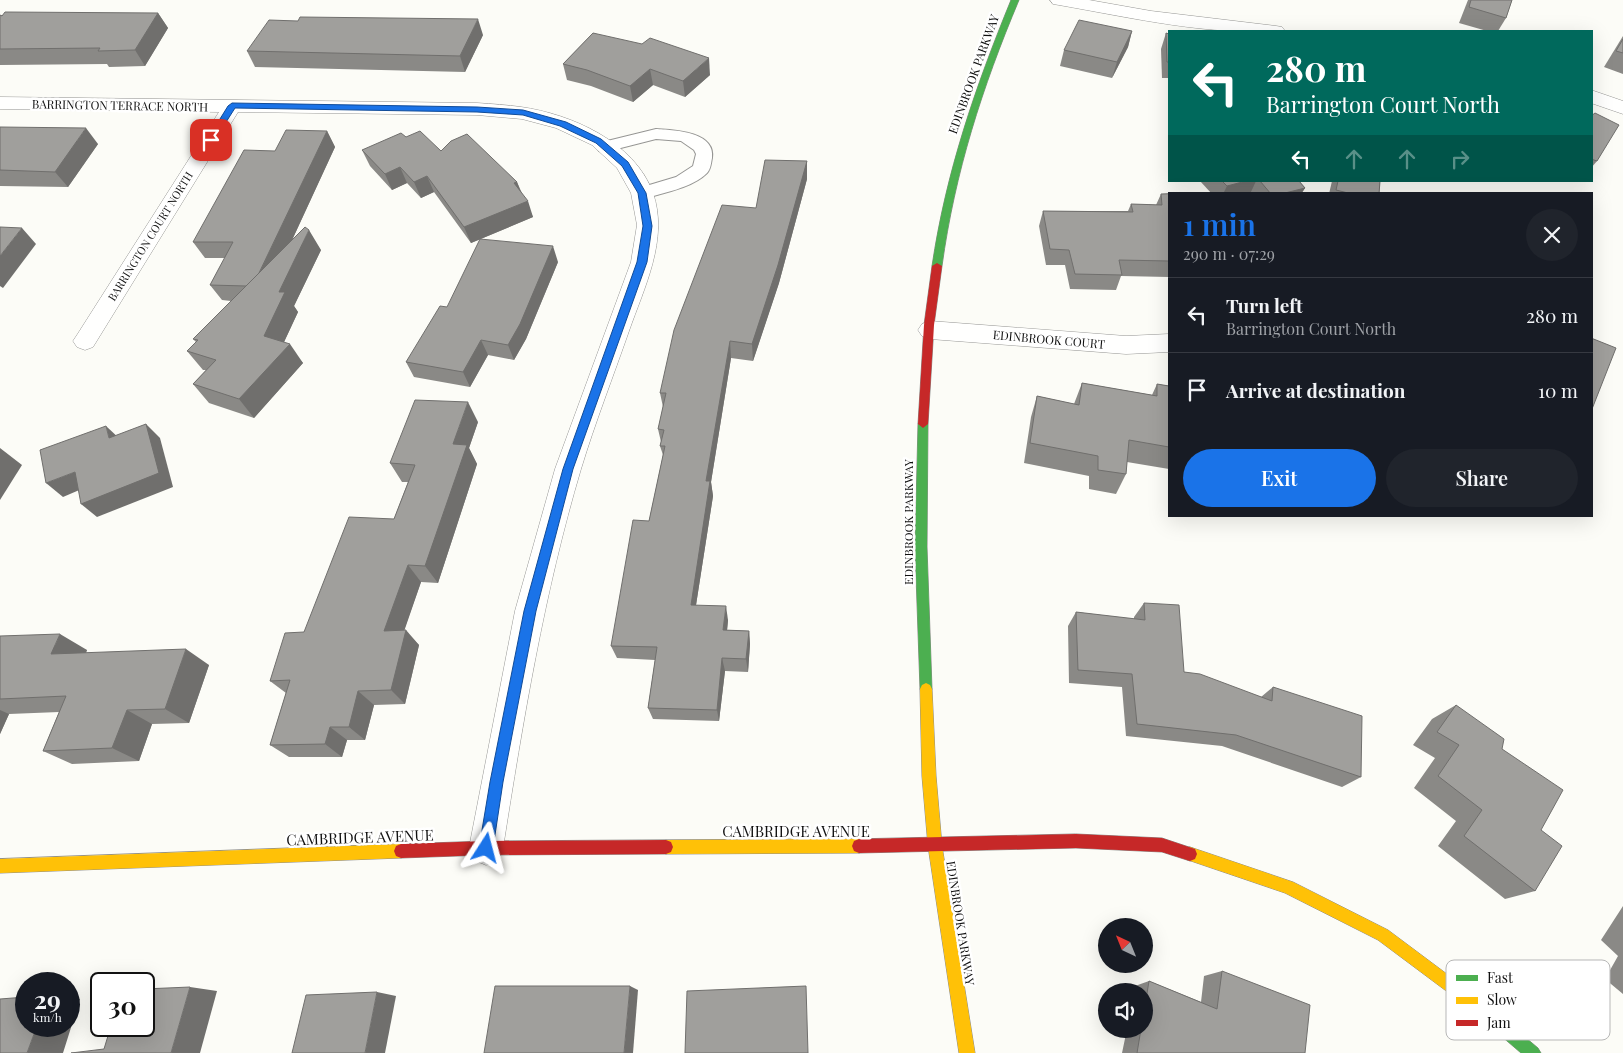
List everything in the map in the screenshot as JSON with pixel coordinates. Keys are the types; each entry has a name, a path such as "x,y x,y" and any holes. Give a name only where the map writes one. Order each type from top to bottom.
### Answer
{"street":[{"name":"EDINBROOK PARKWAY","path":"967,1053 935,845 927,722 920,495 922,405 945,213 970,115 1015,0"},
{"path":"1059,0 1151,16 1262,30"},
{"path":"1593,97 1623,108"},
{"name":"BARRINGTON TERRACE NORTH","path":"0,103 477,109 523,113 563,124 598,141 625,164 642,193 648,226 642,262 568,469 530,611 486,848"},
{"name":"BARRINGTON COURT NORTH","path":"85,341 232,106"},
{"name":"EDINBROOK COURT","path":"930,330 1126,345 1168,343"},
{"name":"CAMBRIDGE AVENUE","path":"0,866 486,848 935,845 1076,841 1162,845 1288,888 1383,935 1446,983"},
{"name":"CAMBRIDGE AVENUE","path":"1517,1040 1532,1053"}],"lane":[{"path":"605,147 656,134 685,136 702,147 704,154 700,169 682,181 642,193"}],"building":[{"path":"1471,0 1512,0 1506,18 1469,7"},
{"path":"5,12 158,13 135,50 98,51 100,48 0,49 0,15 2,16"},
{"path":"300,17 478,19 460,56 247,51 269,20 298,21"},
{"path":"1079,20 1132,31 1117,62 1064,50"},
{"path":"593,33 642,44 650,38 709,58 683,81 650,69 630,86 587,70 563,64"},
{"path":"1166,33 1168,34 1167,62"},
{"path":"1623,39 1623,53 1616,51"},
{"path":"1595,113 1619,125 1597,161 1593,160 1593,114"},
{"path":"0,127 86,128 55,172 0,170"},
{"path":"286,130 327,131 259,273 246,286 210,285 233,242 193,242 244,150 275,151"},
{"path":"420,131 441,151 451,141 467,134 517,182 514,183 528,201 464,227 427,176 414,182 400,167 385,174 362,150 401,133 406,137"},
{"path":"765,160 807,161 778,265 752,344 730,341 706,481 710,481 691,605 726,606 723,630 749,631 746,659 722,658 717,710 648,708 657,647 611,646 633,520 649,521 665,446 660,446 664,430 658,429 666,393 660,393 674,330 722,205 756,208"},
{"path":"1223,182 1242,182 1227,186"},
{"path":"1261,182 1300,182 1305,188 1289,192 1269,192"},
{"path":"1338,182 1380,182 1379,192 1344,192 1336,190"},
{"path":"1161,194 1168,194 1168,261 1119,260 1122,275 1075,274 1069,250 1050,249 1043,211 1133,212 1131,204 1162,205"},
{"path":"0,227 22,228 0,256"},
{"path":"305,227 309,230 279,292 285,292 264,336 290,344 239,399 193,384 216,360 187,351 198,340 193,339"},
{"path":"480,239 553,246 520,324 508,345 481,340 463,372 406,362 440,306 447,307"},
{"path":"1593,339 1616,348 1593,406"},
{"path":"1082,383 1157,396 1157,384 1168,386 1168,447 1129,440 1126,474 1098,470 1098,456 1030,443 1037,396 1079,405"},
{"path":"415,400 468,402 453,444 467,445 425,566 408,565 384,631 406,630 391,690 358,691 349,727 330,727 325,744 270,745 290,680 270,681 285,633 304,632 349,517 394,519 415,465 390,463"},
{"path":"146,424 159,473 81,504 75,472 46,483 40,450 106,426 109,438"},
{"path":"1144,603 1179,605 1184,672 1200,674 1272,701 1273,687 1362,716 1361,777 1236,735 1137,724 1132,674 1078,670 1076,612 1145,620"},
{"path":"60,634 51,654 186,649 165,709 127,710 112,748 43,751 66,696 0,699 0,636"},
{"path":"1456,705 1504,739 1502,749 1563,790 1541,830 1562,846 1535,891 1464,836 1482,810 1438,776 1459,745 1437,732"},
{"path":"1222,971 1310,1005 1305,1053 1137,1053 1140,1038 1153,1038 1153,983 1149,983 1149,981 1217,1009"},
{"path":"495,986 630,986 624,1053 484,1053"},
{"path":"806,986 808,1053 685,1053 687,991"},
{"path":"190,987 171,1053 71,1053 104,1049 108,1037 155,1037 155,989"},
{"path":"377,992 365,1053 292,1053 306,995"},
{"path":"15,998 15,1037 33,1037 27,1053 0,1053 0,999"}],"traffic: fast":[{"path":"937,266 954,172 984,78 1015,0"},
{"path":"923,424 921,547 926,689"},
{"path":"1518,1040 1533,1053"}],"traffic: slow":[{"path":"926,689 929,776 935,846 967,1053"},
{"path":"666,847 859,846"},
{"path":"0,866 401,851"},
{"path":"1190,854 1288,887 1383,935 1446,982"}],"traffic: jam":[{"path":"923,424 929,325 937,266"},
{"path":"859,846 1076,841 1162,845 1190,854"},
{"path":"401,851 486,848 666,847"}],"route":[{"path":"211,140 232,106 477,109 523,113 563,124 598,141 625,164 642,193 648,226 642,262 568,469 530,611 486,848"}]}
